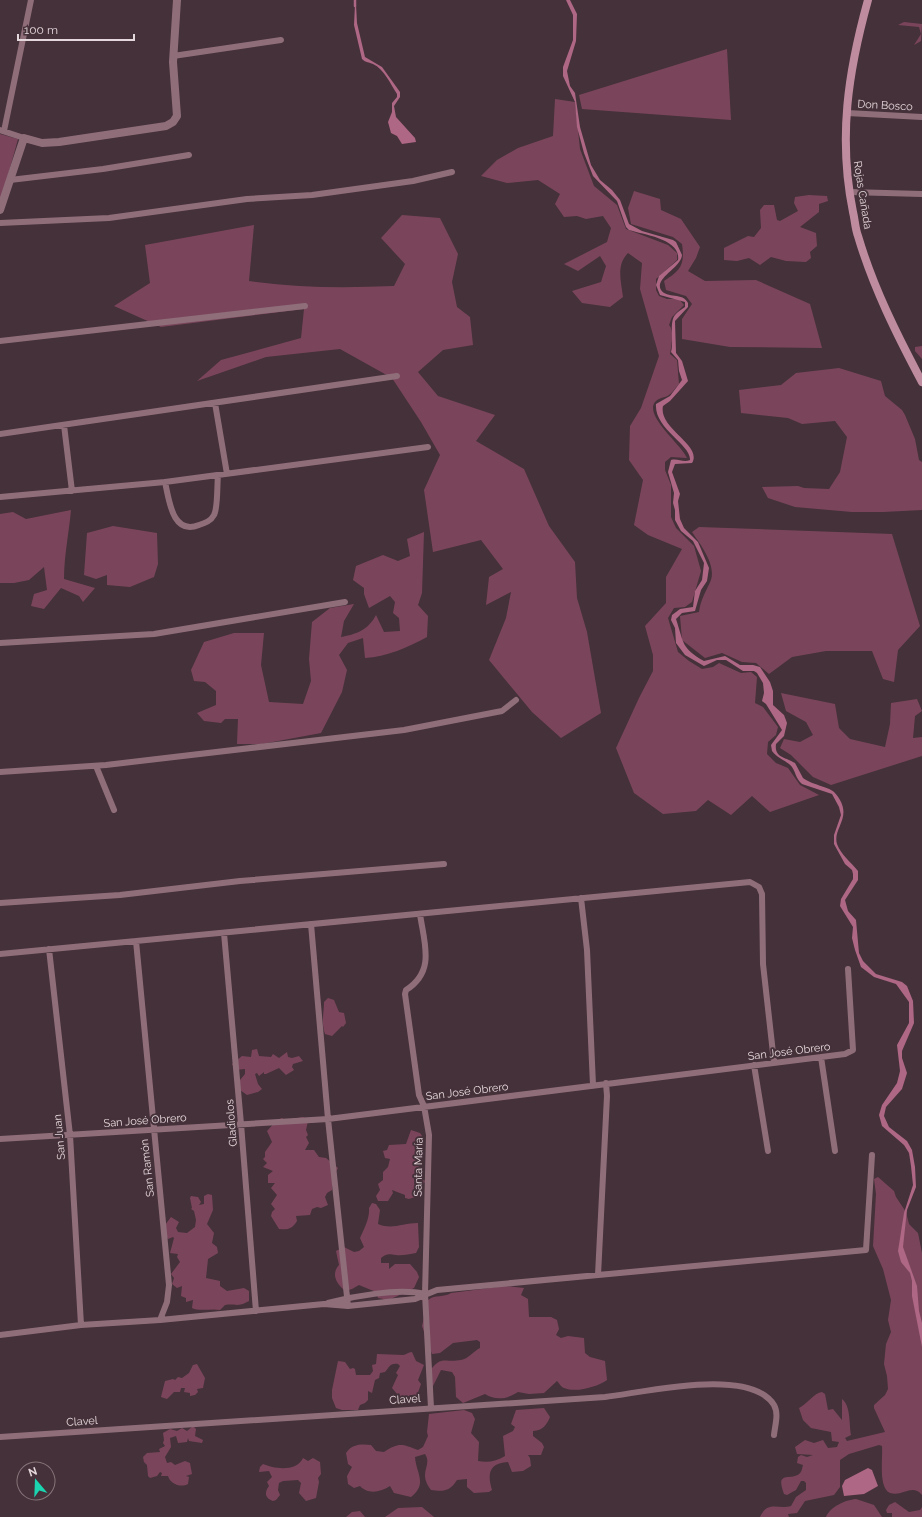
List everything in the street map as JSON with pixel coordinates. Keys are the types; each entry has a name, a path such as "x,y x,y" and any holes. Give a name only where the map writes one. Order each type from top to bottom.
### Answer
{"main road":[{"name":"Rojas Cañada","path":"868,0 859,35 848,95 845,152 849,192 857,234 880,298 922,382"}],"street":[{"path":"29,0 2,131 42,143 59,142 166,126 173,122 177,116 173,56 177,0"},
{"path":"173,56 281,40"},
{"name":"Don Bosco","path":"847,113 922,117"},
{"path":"0,210 24,138"},
{"path":"10,180 96,170 189,155"},
{"path":"0,223 108,218 247,199 312,195 413,181 452,172"},
{"path":"849,192 922,194"},
{"path":"0,341 305,306"},
{"path":"0,434 397,376"},
{"path":"216,403 227,474"},
{"path":"64,425 72,491"},
{"path":"0,497 165,482 428,447"},
{"path":"165,482 173,516 181,524 189,527 197,526 209,521 215,514 218,475"},
{"path":"0,642 154,634 345,602"},
{"path":"0,772 96,766 404,730 502,711 516,700"},
{"path":"96,766 114,810"},
{"path":"0,903 120,895 240,881 444,864"},
{"path":"0,954 750,882 759,888 762,894 763,964 774,1062"},
{"path":"581,898 587,950 593,1085"},
{"name":"Santa María","path":"420,914 426,957 425,968 416,983 406,990 405,994 419,1095 424,1106 429,1135 425,1294 431,1408"},
{"path":"311,924 328,1119 348,1306"},
{"name":"Gladiolos","path":"224,933 256,1311"},
{"name":"San Ramón","path":"136,941 169,1285 167,1302 160,1320"},
{"name":"San Juan","path":"49,949 70,1135 81,1325"},
{"name":"San José Obrero","path":"0,1139 328,1119 845,1054 853,1050 848,968"},
{"path":"821,1057 835,1151"},
{"path":"754,1065 768,1150"},
{"path":"598,1275 608,1096 606,1083"},
{"path":"0,1335 81,1325 160,1320 324,1304 348,1306 415,1299 437,1290 866,1250 872,1155"},
{"path":"324,1304 347,1297 412,1291 425,1294"},
{"name":"Clavel","path":"0,1437 605,1397 635,1394 678,1385 736,1385 752,1390 767,1398 774,1405 777,1416 774,1435"}],"shaded area":[{"path":"566,0 570,0 577,14 576,41 567,71 570,86 575,93 580,127 591,165 600,180 612,190 620,200 629,224 642,231 673,240 676,242 682,255 681,260 661,281 660,286 664,293 679,296 688,303 688,307 675,321 676,353 682,361 688,381 670,401 663,406 663,414 667,422 686,443 694,456 692,463 675,464 672,472 680,494 678,501 680,519 684,528 698,542 709,568 707,581 701,590 695,611 682,613 676,619 682,639 684,644 691,652 704,661 725,656 740,665 753,665 760,667 770,682 773,691 773,705 784,715 787,723 784,736 776,744 777,752 779,755 795,763 803,778 832,790 840,800 843,808 842,821 836,838 839,848 858,871 858,880 845,900 848,911 856,920 859,953 863,961 876,974 902,982 907,986 913,1001 914,1023 902,1051 902,1058 907,1073 902,1089 886,1107 884,1116 889,1127 907,1141 912,1150 915,1167 916,1187 907,1210 903,1247 917,1286 919,1311 922,1323 922,1347 912,1296 912,1281 910,1273 901,1262 898,1251 904,1213 913,1185 909,1153 904,1145 882,1126 879,1115 882,1105 897,1083 900,1071 897,1045 909,1023 909,1002 896,984 874,977 861,967 852,938 853,927 840,906 841,899 853,879 853,874 852,870 845,864 834,844 834,835 841,815 839,807 832,794 802,784 798,780 791,765 772,751 771,745 782,730 766,704 762,701 764,693 763,683 757,673 754,671 743,671 726,660 717,660 704,666 685,655 676,643 675,628 671,620 672,615 680,609 693,607 695,591 702,580 704,563 693,541 681,531 675,520 673,503 674,493 668,472 671,460 690,460 689,454 661,421 657,413 656,404 670,396 682,380 678,360 671,352 672,322 675,315 685,307 685,302 660,295 656,285 659,276 678,260 677,253 674,247 661,239 629,230 626,227 617,201 593,176 584,153 577,127 575,102 563,76 563,67 573,40 573,15"},
{"path":"355,4 357,23 365,57 382,67 400,92 400,97 394,106 396,117 415,138 416,142 402,144 397,136 391,133 388,122 392,112 392,103 397,97 397,94 377,66 362,59 354,25"},
{"path":"904,22 922,24 921,41 914,45 921,34 919,27 898,25"},
{"path":"727,49 731,120 582,109 579,95"},
{"path":"555,99 575,102 580,149 594,186 617,205 626,229 668,245 677,253 677,260 656,279 656,290 659,296 667,299 679,299 684,305 672,317 669,325 672,331 670,354 677,360 679,384 669,395 657,400 653,408 659,422 684,452 687,458 671,457 665,462 665,470 671,485 671,517 676,528 694,546 701,571 692,602 685,607 674,608 668,618 678,652 689,661 702,669 713,667 719,663 741,673 751,672 757,677 755,703 763,707 778,727 776,735 768,742 767,754 776,763 788,768 800,785 819,795 770,812 752,796 731,815 708,800 696,811 663,814 634,793 616,748 653,671 653,655 645,626 666,603 666,577 682,549 648,535 634,525 643,480 629,460 630,426 641,408 659,356 640,289 642,263 628,253 624,258 620,274 623,297 610,307 582,303 572,291 601,282 606,266 600,256 578,271 564,264 607,242 611,228 603,216 586,219 577,216 564,217 555,204 560,194 538,180 507,183 481,176 497,160 518,148 553,136"},
{"path":"0,134 18,139 0,204"},
{"path":"634,191 660,199 661,210 681,219 700,247 696,258 688,271 705,281 756,280 810,304 822,348 730,347 682,339 682,319 692,304 686,296 666,290 664,281 678,270 682,262 682,244 673,237 631,224 628,208"},
{"path":"809,195 827,196 828,201 819,204 819,212 800,227 816,233 817,246 810,252 811,258 806,262 786,261 771,257 760,265 749,258 737,261 724,260 724,248 748,236 754,237 761,228 760,210 764,205 774,205 777,220 780,221 798,211 794,203 795,197"},
{"path":"402,215 440,218 458,254 452,282 457,307 470,317 473,345 443,350 418,372 438,396 495,415 476,441 524,469 549,526 575,562 577,598 587,632 601,713 561,738 532,712 489,660 506,618 511,592 486,605 489,577 503,569 481,540 433,552 424,490 440,455 421,422 392,378 340,349 266,357 197,381 221,360 301,338 304,309 161,327 114,306 150,283 145,245 254,225 249,281 322,287 394,286 405,264 381,238"},
{"path":"922,346 922,359 915,351 915,347"},
{"path":"839,368 881,381 885,396 902,410 905,415 915,439 919,460 922,462 922,510 852,512 795,507 768,498 762,487 798,486 804,488 829,489 840,472 847,437 835,421 802,424 788,418 741,413 739,390 781,385 796,373"},
{"path":"71,510 64,579 95,588 83,602 79,596 61,588 44,609 31,606 34,594 47,590 44,567 29,580 14,583 0,583 0,514 13,512 26,519"},
{"path":"113,526 157,533 158,564 154,577 130,587 107,585 107,575 96,579 84,575 87,533"},
{"path":"699,527 892,534 920,626 898,650 894,682 883,679 872,651 826,651 792,657 769,674 756,663 742,662 722,653 705,658 682,640 680,616 699,612 702,599 711,580 712,574 706,554 692,532"},
{"path":"424,532 422,593 418,605 428,616 427,637 397,651 381,656 365,658 363,638 348,643 339,655 347,670 342,692 321,733 262,744 237,744 238,719 225,719 221,723 204,721 197,713 216,705 216,691 205,682 194,681 191,670 204,642 234,633 264,633 261,665 269,702 303,704 311,681 309,659 312,622 330,608 354,604 344,621 341,637 366,628 376,615 384,632 400,631 399,618 393,613 395,602 390,596 369,608 364,594 364,588 353,580 356,566 383,555 398,561 410,556 407,539"},
{"path":"781,693 835,704 839,728 850,739 885,747 890,724 891,703 917,699 922,711 915,716 913,738 922,737 922,756 831,785 813,777 791,755 780,748 784,739 800,742 813,735 806,722 786,711"},
{"path":"328,998 334,1000 339,1012 344,1013 346,1023 332,1036 325,1034 323,1025 324,1002"},
{"path":"257,1049 259,1056 271,1057 273,1054 279,1058 287,1052 288,1057 292,1058 299,1056 303,1061 293,1064 292,1067 294,1070 286,1075 279,1068 266,1074 264,1074 264,1072 259,1076 257,1073 255,1074 258,1084 262,1089 258,1092 247,1095 240,1090 240,1080 245,1074 245,1069 235,1070 232,1064 242,1056 251,1057 252,1050"},
{"path":"303,1117 308,1121 306,1130 308,1135 306,1137 309,1143 305,1150 314,1150 319,1157 326,1158 338,1168 332,1179 332,1190 327,1193 325,1197 328,1205 321,1208 317,1207 312,1209 310,1215 296,1216 297,1221 293,1226 287,1229 279,1229 271,1216 275,1209 271,1204 277,1195 271,1188 275,1183 268,1183 268,1175 273,1171 263,1167 267,1163 263,1159 265,1157 265,1152 272,1142 267,1131 277,1120 282,1118 285,1120"},
{"path":"411,1130 420,1133 424,1139 417,1146 421,1158 418,1164 420,1169 418,1175 425,1181 418,1196 409,1199 405,1198 405,1195 392,1190 393,1193 388,1201 378,1201 376,1196 380,1190 378,1184 383,1180 383,1172 388,1167 390,1159 385,1158 383,1151 387,1150 389,1145 406,1144"},
{"path":"878,1177 894,1191 896,1197 906,1212 909,1224 918,1233 922,1253 922,1495 915,1490 895,1494 886,1490 882,1479 882,1446 879,1445 849,1454 840,1460 840,1487 834,1495 805,1501 797,1513 788,1514 789,1517 760,1517 766,1509 770,1507 791,1506 796,1497 806,1490 806,1483 804,1481 801,1481 796,1490 787,1495 784,1494 782,1487 782,1479 795,1476 801,1472 803,1465 797,1463 798,1457 801,1455 807,1457 813,1455 797,1454 795,1447 805,1440 814,1443 823,1440 828,1448 837,1447 839,1442 832,1441 831,1432 811,1428 803,1420 799,1408 816,1394 822,1392 825,1394 828,1410 833,1409 842,1420 842,1399 845,1402 848,1411 851,1435 845,1438 847,1441 885,1432 874,1408 874,1405 885,1395 888,1389 884,1364 886,1344 891,1332 888,1320 891,1300 883,1269 873,1246 876,1194 874,1179"},
{"path":"208,1194 212,1195 213,1210 207,1224 214,1233 212,1243 217,1247 218,1253 208,1259 206,1278 220,1281 220,1286 227,1291 244,1288 249,1291 249,1301 239,1305 225,1305 220,1310 198,1310 192,1308 193,1300 186,1302 186,1298 181,1296 182,1286 177,1288 172,1284 174,1278 171,1274 180,1262 177,1257 178,1254 170,1253 174,1238 168,1239 166,1237 165,1225 171,1217 179,1222 176,1228 178,1232 187,1233 195,1227 196,1220 194,1211 191,1209 190,1198 191,1196 198,1197 201,1202 199,1205 204,1204 204,1196"},
{"path":"372,1203 376,1204 380,1210 378,1224 383,1226 393,1226 418,1223 419,1247 416,1253 400,1255 388,1254 381,1258 381,1263 389,1263 389,1269 395,1264 410,1264 417,1272 419,1277 414,1288 389,1300 378,1298 376,1292 359,1285 345,1291 337,1282 335,1275 339,1265 336,1251 344,1247 354,1252 359,1251 364,1247 360,1238 369,1216 369,1208"},
{"path":"505,1286 524,1288 521,1295 528,1299 529,1317 551,1317 557,1320 559,1329 556,1335 561,1338 568,1336 584,1338 585,1353 590,1357 605,1361 607,1380 598,1385 580,1390 563,1387 557,1381 544,1393 529,1394 518,1392 502,1398 493,1398 485,1394 463,1403 456,1397 455,1377 452,1372 441,1370 432,1388 428,1373 437,1363 443,1360 455,1361 466,1358 480,1348 480,1342 477,1340 453,1343 440,1353 432,1354 422,1326 428,1300 451,1293"},
{"path":"412,1352 416,1361 424,1365 418,1380 421,1384 417,1395 413,1400 407,1402 403,1401 392,1388 398,1375 396,1373 400,1366 398,1364 393,1364 385,1372 380,1373 379,1378 375,1380 372,1393 368,1391 368,1400 360,1405 358,1410 342,1410 336,1408 332,1398 332,1390 338,1361 345,1362 350,1369 355,1369 356,1375 370,1375 373,1371 372,1365 376,1364 377,1354 405,1355"},
{"path":"197,1364 205,1378 203,1388 197,1389 198,1392 195,1395 190,1396 190,1393 184,1392 185,1388 181,1388 180,1392 174,1392 167,1399 161,1397 165,1381 175,1380 178,1377 182,1378 189,1373 193,1365"},
{"path":"544,1408 550,1417 549,1420 542,1429 533,1431 533,1436 542,1443 544,1447 541,1455 528,1455 531,1466 523,1471 512,1472 508,1462 493,1467 490,1474 490,1484 492,1490 489,1492 474,1493 467,1487 467,1479 457,1480 449,1489 446,1490 431,1490 425,1478 427,1458 425,1454 415,1457 420,1483 419,1488 411,1497 394,1493 390,1486 383,1490 371,1492 360,1486 354,1488 348,1484 347,1476 352,1467 348,1464 346,1453 348,1450 357,1445 371,1445 376,1451 384,1452 397,1445 401,1445 418,1450 423,1447 428,1436 429,1414 464,1410 472,1413 475,1419 471,1433 479,1442 478,1461 489,1462 505,1456 503,1436 513,1431 515,1427 511,1424 516,1410"},
{"path":"193,1426 196,1429 195,1436 203,1440 202,1443 189,1441 188,1438 187,1442 178,1443 176,1436 170,1438 171,1447 165,1457 167,1463 171,1462 175,1465 185,1461 190,1463 192,1474 186,1476 189,1477 188,1484 182,1486 173,1483 168,1476 161,1476 162,1473 160,1472 157,1476 150,1478 148,1476 147,1465 144,1462 143,1457 147,1453 160,1452 159,1449 165,1446 163,1443 163,1433 170,1429 177,1431 182,1428 187,1431"},
{"path":"303,1458 308,1461 313,1458 320,1462 321,1474 318,1478 319,1482 316,1498 306,1501 299,1493 301,1483 298,1480 283,1481 279,1483 278,1490 280,1495 273,1501 268,1498 266,1495 266,1491 269,1486 267,1482 272,1477 269,1471 259,1472 260,1467 263,1464 279,1468 296,1466"},
{"path":"868,1468 872,1470 878,1486 864,1494 844,1496 842,1486 845,1480"},
{"path":"856,1499 874,1505 882,1517 826,1517 834,1507"},
{"path":"895,1502 909,1512 920,1510 922,1507 922,1517 892,1517 892,1513 887,1513 886,1510 889,1505"},
{"path":"422,1507 434,1517 385,1517 398,1508"},
{"path":"360,1511 365,1517 346,1517 352,1512"}],"waterway":[{"path":"355,0 355,6"}]}
